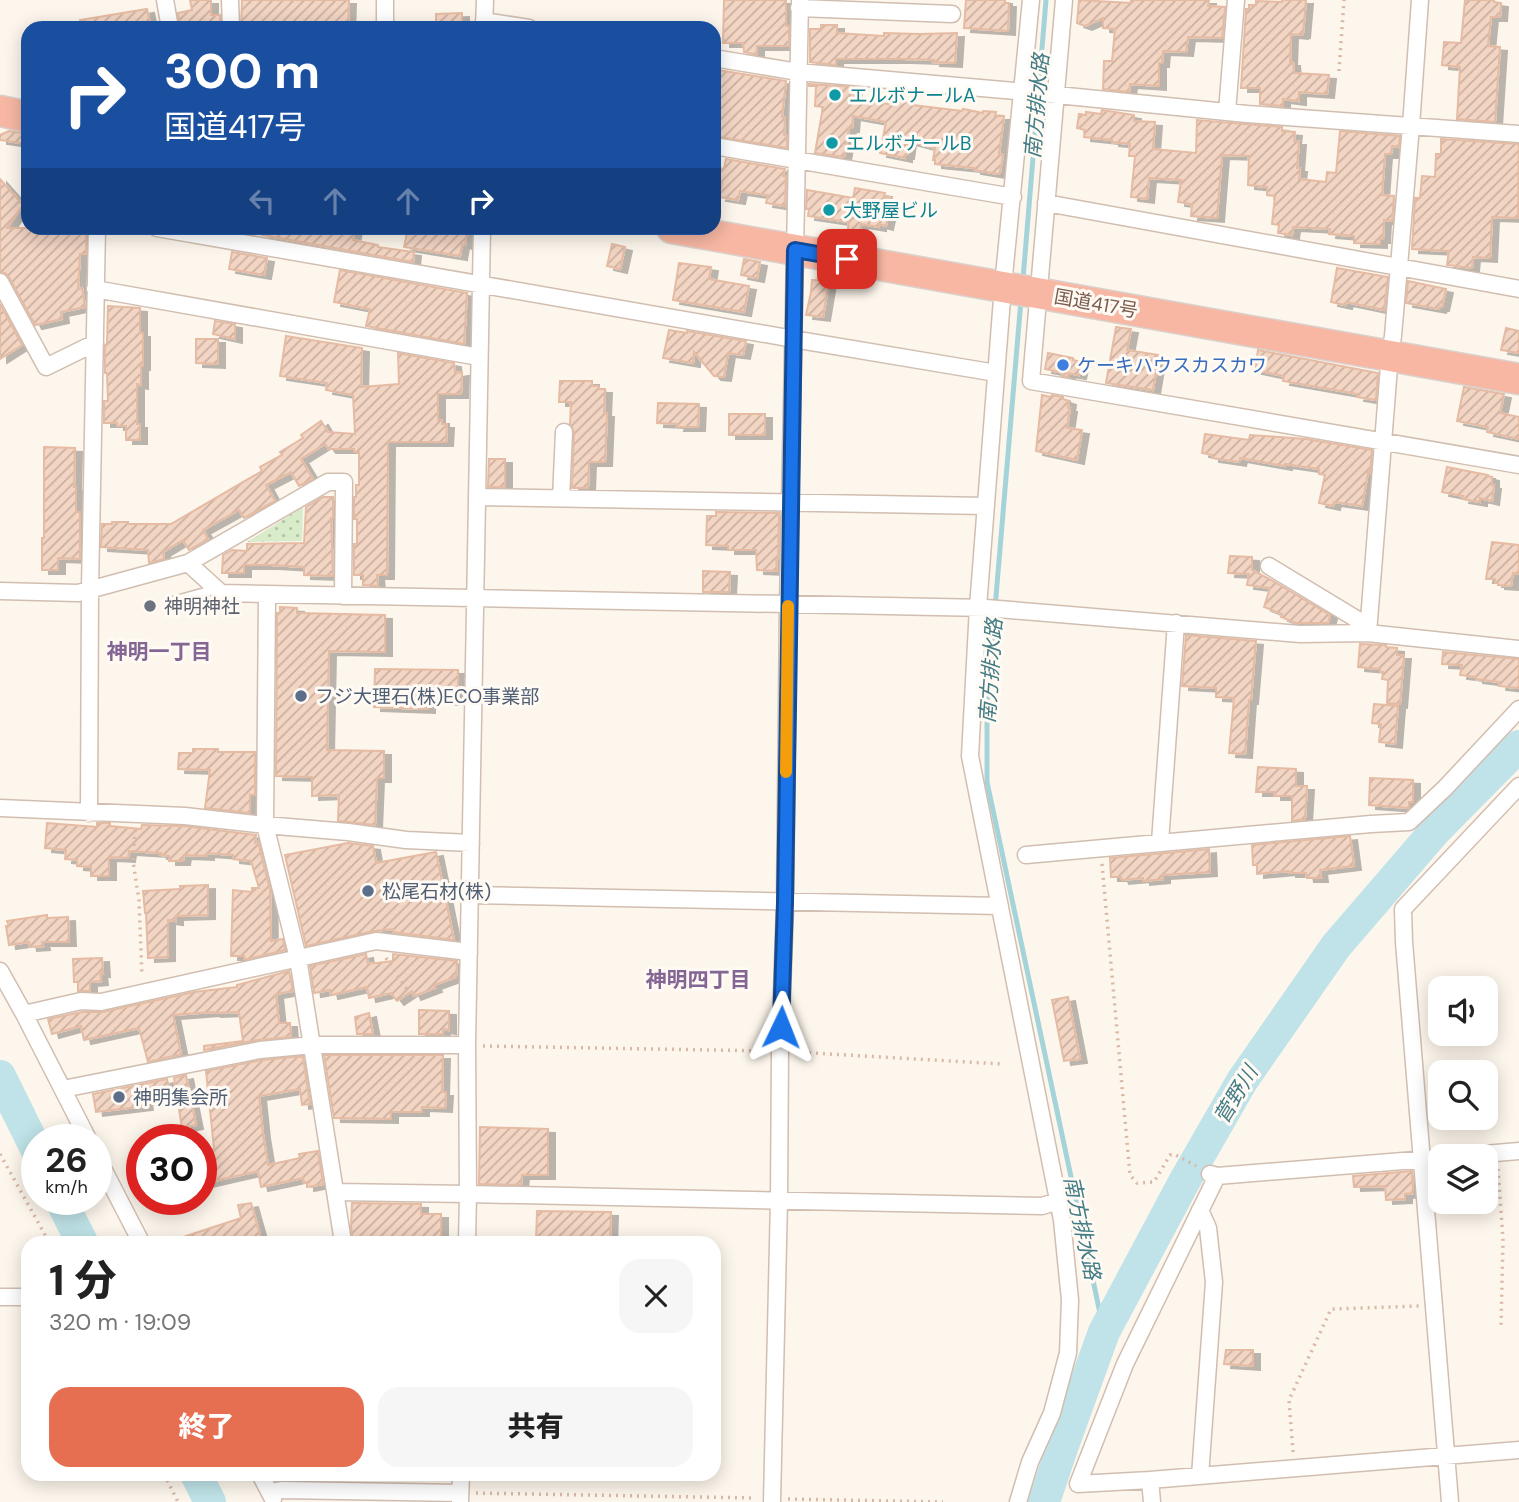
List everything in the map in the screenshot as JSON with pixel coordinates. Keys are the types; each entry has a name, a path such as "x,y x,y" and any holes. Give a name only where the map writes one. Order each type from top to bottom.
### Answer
{"highway":[{"path":"0,111 21,116"},
{"name":"国道417号","path":"712,235 1519,379"}],"street":[{"path":"165,0 169,21"},
{"path":"230,0 231,21"},
{"path":"385,0 385,21"},
{"path":"484,21 485,0"},
{"path":"1031,0 1025,92 1013,197 1031,381 1519,465"},
{"path":"1018,1502 1030,1462 1052,1413 1068,1353 1070,1300 1062,1220 970,756 996,373 1046,203 1053,94 1064,0"},
{"path":"1227,112 1236,0"},
{"path":"1368,629 1420,0"},
{"path":"772,1500 785,902 799,4 952,14"},
{"path":"721,59 798,72 1227,112 1519,134"},
{"path":"721,147 1013,197"},
{"path":"1046,203 1519,289"},
{"path":"89,813 97,235"},
{"path":"198,235 996,373"},
{"path":"467,1236 467,1045 482,235"},
{"path":"0,282 46,367 95,343"},
{"path":"95,289 479,357"},
{"path":"561,498 564,432"},
{"path":"0,591 78,593 188,563 328,482 344,482 343,596"},
{"path":"477,497 986,506"},
{"path":"188,563 221,593 1007,609 1300,634 1368,629 1519,649"},
{"path":"1269,566 1368,629"},
{"path":"267,595 265,825 298,958 342,1236"},
{"path":"1160,842 1176,623"},
{"path":"1026,855 1409,822 1519,709"},
{"path":"1450,1502 1403,909 1513,800 1519,786"},
{"path":"0,808 184,816 406,840 471,843"},
{"path":"470,895 1000,906"},
{"path":"24,1014 81,1001 102,1002 376,941 469,952"},
{"path":"0,971 80,1124"},
{"path":"63,1089 260,1049 313,1045 467,1045"},
{"path":"1498,1153 1519,1151"},
{"path":"1428,1159 1213,1175 1200,1210 1125,1364 1077,1484 1519,1450"},
{"path":"112,1186 138,1236"},
{"path":"336,1192 1042,1206 1058,1201"},
{"path":"1200,1210 1208,1228 1214,1282 1200,1476"},
{"path":"0,1297 21,1297"},
{"path":"1150,1480 1152,1502"},
{"path":"264,1481 272,1497 281,1489 359,1490 460,1497"},
{"path":"359,1481 359,1490"}],"lane":[{"path":"169,602 216,589"}],"path":[{"path":"1339,71 1344,0"},
{"path":"136,814 133,861 139,900 143,993"},
{"path":"1100,848 1130,1175 1137,1183 1154,1182 1174,1154 1213,1175"},
{"path":"376,941 408,991"},
{"path":"467,1045 780,1051 1002,1064"},
{"path":"0,1154 47,1236"},
{"path":"1498,1168 1503,1240 1501,1328"},
{"path":"1295,1468 1289,1400 1331,1309 1434,1305"},
{"path":"168,1481 178,1502"},
{"path":"460,1497 943,1502"}],"green space":[{"path":"303,507 302,541 247,542"}],"building":[{"path":"190,0 211,0 211,15 220,15 220,21 179,21 178,13 192,10"},
{"path":"242,0 349,0 348,21 241,21"},
{"path":"724,0 786,0 789,46 757,46 757,55 744,52 743,43 723,43"},
{"path":"966,0 1005,0 1005,3 1009,3 1008,31 964,28"},
{"path":"1079,0 1131,3 1131,0 1209,0 1208,6 1225,7 1222,38 1188,37 1186,52 1163,51 1162,63 1159,63 1159,86 1130,84 1129,92 1103,89 1104,61 1112,61 1115,29 1103,28 1103,18 1085,26 1077,23"},
{"path":"1306,0 1303,34 1291,34 1290,62 1293,62 1294,73 1329,75 1327,94 1299,92 1299,101 1283,99 1283,106 1260,104 1260,88 1241,88 1246,9 1249,9 1249,5 1256,5 1256,1"},
{"path":"1465,0 1494,0 1501,3 1500,17 1491,17 1488,46 1500,47 1495,122 1457,119 1460,67 1442,65 1444,42 1461,43"},
{"path":"147,9 150,21 80,21"},
{"path":"462,13 462,21 436,21 436,14"},
{"path":"821,25 837,25 837,33 884,36 884,33 957,33 955,63 904,59 836,59 836,65 810,62 810,29 821,29"},
{"path":"721,70 786,81 782,117 785,117 784,135 787,136 787,148 721,137"},
{"path":"809,84 855,87 854,98 888,104 889,100 962,111 996,112 995,116 1004,116 999,154 1003,155 1000,172 998,174 974,168 935,164 935,148 909,141 905,158 880,153 886,122 853,116 844,157 815,153 823,107 815,106 816,86"},
{"path":"1102,110 1134,115 1134,121 1155,122 1153,149 1196,153 1197,120 1282,127 1282,131 1295,132 1294,141 1299,141 1299,179 1326,182 1327,172 1336,173 1340,131 1400,136 1399,147 1392,146 1391,154 1385,154 1382,195 1394,196 1392,221 1384,220 1383,239 1380,239 1380,244 1354,243 1354,236 1329,234 1330,229 1293,227 1292,235 1278,233 1279,225 1272,224 1275,196 1267,195 1267,187 1248,185 1249,156 1222,155 1217,218 1191,216 1192,204 1178,202 1181,180 1149,178 1147,199 1131,197 1135,156 1129,156 1130,144 1084,137 1085,130 1077,128 1079,114 1101,114"},
{"path":"9,131 21,133 21,143 0,140 0,135"},
{"path":"1441,139 1519,144 1518,218 1492,217 1490,258 1473,257 1472,268 1447,265 1449,251 1412,249 1415,198 1420,198 1422,176 1435,177 1436,154 1441,154"},
{"path":"726,159 785,169 785,206 766,203 768,195 740,191 738,200 721,197 721,168 724,169"},
{"path":"0,179 21,203 21,208 7,228 21,228 21,235 86,235 86,254 80,254 78,289 82,288 85,307 61,312 62,319 35,325 9,277 0,272"},
{"path":"855,188 885,193 884,197 892,198 886,226 861,224 858,243 846,241 849,222 808,216 809,209 806,209 807,190 853,198"},
{"path":"262,235 354,235 353,240 414,252 413,262"},
{"path":"407,235 466,235 460,256 404,247"},
{"path":"612,244 625,247 620,269 607,266"},
{"path":"232,252 267,258 264,275 229,269"},
{"path":"744,259 760,262 757,278 741,275"},
{"path":"679,263 711,267 709,279 749,286 744,312 673,300"},
{"path":"1337,268 1388,277 1384,310 1346,302 1345,305 1331,302"},
{"path":"340,270 467,293 464,344 366,326 370,309 334,302"},
{"path":"812,280 829,281 823,317 806,315"},
{"path":"1408,281 1446,289 1442,307 1439,309 1406,303"},
{"path":"0,304 22,345 0,359"},
{"path":"108,306 140,308 143,366 141,385 137,384 137,424 140,424 140,440 126,440 126,426 104,423 104,401 108,401 105,345"},
{"path":"215,321 235,324 235,339 213,334"},
{"path":"1116,327 1131,329 1127,350 1159,355 1153,390 1106,383"},
{"path":"1506,328 1519,331 1519,353 1501,350"},
{"path":"669,330 746,341 743,355 728,353 724,377 714,376 694,352 693,363 663,358"},
{"path":"286,336 362,348 361,387 399,384 398,353 454,363 455,373 462,372 461,394 438,394 438,420 447,424 446,442 388,442 387,575 377,575 378,586 363,585 363,575 354,575 357,519 354,519 354,497 356,485 359,485 359,452 354,452 354,449 329,449 325,444 301,459 313,479 299,486 291,472 266,485 275,501 244,518 239,510 203,530 208,539 189,550 183,540 163,552 164,559 149,563 148,550 101,547 102,524 171,524 262,471 260,467 282,455 280,452 303,438 301,435 321,421 328,432 355,434 353,395 326,390 327,383 280,376"},
{"path":"196,339 218,339 218,364 196,363"},
{"path":"1258,350 1378,373 1376,400 1357,397 1358,394 1283,381 1284,376 1255,370"},
{"name":"ケーキハウスカスカワ","path":"1048,353 1082,362 1079,375 1067,373 1068,377 1062,376 1064,373 1045,369"},
{"path":"560,381 592,381 592,386 605,389 605,462 589,462 588,488 572,488 574,432 570,424 571,402 559,402"},
{"path":"1464,387 1504,394 1500,413 1519,417 1519,439 1487,432 1488,427 1457,421"},
{"path":"1042,395 1063,397 1069,401 1067,428 1082,430 1077,460 1036,451"},
{"path":"658,403 699,404 698,427 657,423"},
{"path":"729,414 765,414 765,435 729,435"},
{"path":"1205,434 1249,440 1250,435 1306,439 1372,450 1362,506 1319,503 1325,475 1319,474 1319,469 1240,458 1239,462 1212,458 1212,455 1202,453"},
{"path":"44,447 75,448 74,487 76,512 80,512 80,559 58,558 58,570 42,570"},
{"path":"489,459 505,459 505,487 488,487"},
{"path":"1447,467 1492,477 1492,501 1480,498 1480,502 1462,499 1463,496 1442,492"},
{"path":"323,497 333,497 333,576 304,575 304,567 272,565 244,565 244,573 222,573 223,555 232,550 247,551 247,544 304,543 306,507"},
{"path":"716,512 779,513 777,571 757,570 756,550 728,550 728,546 706,545 707,516 716,516"},
{"path":"1492,542 1519,545 1519,574 1513,573 1511,586 1498,585 1495,579 1486,579"},
{"path":"1230,556 1252,557 1252,570 1330,615 1328,623 1296,623 1264,607 1270,588 1247,585 1249,574 1228,573"},
{"path":"703,571 730,572 729,592 703,592"},
{"name":"フジ大理石(株)ECO事業部","path":"280,607 297,608 297,613 385,615 385,652 329,651 327,750 384,751 384,778 377,778 375,825 338,821 339,795 312,796 312,777 276,776 277,613 280,613"},
{"path":"1186,635 1256,641 1245,754 1229,753 1234,698 1216,697 1216,688 1182,686"},
{"path":"1360,644 1386,645 1397,648 1397,655 1404,655 1400,704 1387,703 1388,680 1382,679 1383,672 1380,672 1380,669 1358,667"},
{"path":"1443,652 1519,659 1519,687 1499,686 1500,682 1460,675 1462,665 1442,664"},
{"path":"375,669 458,670 458,701 428,700 428,709 374,707"},
{"path":"1374,704 1398,706 1395,744 1379,742 1381,724 1372,723"},
{"path":"193,749 255,752 255,795 250,795 250,813 205,808 210,770 178,769 179,753 193,753"},
{"path":"1258,767 1296,769 1296,786 1307,786 1305,819 1292,821 1292,796 1256,792"},
{"path":"1370,778 1413,780 1413,802 1409,802 1409,808 1369,805"},
{"path":"47,823 97,827 97,823 110,823 110,826 141,829 142,825 184,826 256,835 255,843 258,842 270,890 271,941 283,939 285,950 248,959 244,959 244,956 231,956 233,890 252,892 252,888 259,888 251,861 233,859 233,855 207,853 207,856 184,855 183,861 169,861 169,856 160,855 161,853 129,851 128,858 109,857 109,876 91,876 91,867 77,866 77,860 65,859 66,850 45,848"},
{"path":"1350,836 1354,866 1320,870 1321,878 1307,878 1306,873 1289,871 1257,874 1257,865 1253,865 1252,845"},
{"name":"松尾石材(株)","path":"348,843 373,846 376,863 436,852 454,940 393,932 393,929 306,946 285,855"},
{"path":"1209,849 1210,872 1163,875 1163,879 1143,881 1143,878 1122,880 1121,877 1111,877 1110,858"},
{"path":"208,885 208,915 176,916 176,921 168,920 168,957 148,958 143,891"},
{"path":"47,915 47,918 68,917 69,942 42,942 43,946 30,947 29,942 9,945 7,921"},
{"path":"366,954 368,964 393,961 393,954 457,961 456,977 414,996 412,991 397,1001 391,993 369,998 367,987 331,995 330,990 314,993 310,966"},
{"path":"102,958 101,981 90,982 90,991 78,991 78,982 74,982 73,959"},
{"path":"289,971 293,991 276,994 279,1023 290,1023 291,1037 204,1050 204,1046 243,1041 239,1012 173,1015 181,1054 148,1062 139,1028 84,1040 81,1026 52,1034 48,1019 82,1012 103,1012 194,992 237,987"},
{"path":"1068,997 1080,1059 1064,1061 1052,1000"},
{"path":"419,1010 449,1011 449,1030 443,1029 443,1034 419,1034"},
{"path":"369,1013 373,1034 357,1034 355,1017"},
{"path":"324,1055 443,1055 442,1092 446,1092 445,1108 422,1107 422,1112 391,1112 391,1119 334,1118"},
{"path":"303,1057 310,1104 302,1105 300,1089 259,1096 268,1165 300,1158 299,1154 318,1151 323,1184 307,1187 303,1178 261,1187 258,1171 217,1180 217,1124 211,1124 206,1071 262,1060"},
{"path":"186,1075 196,1124 181,1124 174,1078"},
{"name":"神明集会所","path":"167,1079 171,1096 145,1101 146,1106 96,1112 93,1094"},
{"path":"480,1127 548,1129 548,1175 522,1175 521,1185 479,1184"},
{"path":"1412,1171 1413,1193 1405,1194 1405,1199 1386,1200 1385,1186 1354,1187 1353,1176"},
{"path":"251,1203 260,1236 186,1236 241,1218 238,1205"},
{"path":"352,1203 421,1204 421,1214 441,1214 441,1236 352,1236"},
{"path":"537,1211 611,1212 610,1236 536,1236"},
{"path":"1226,1350 1253,1350 1253,1366 1224,1364"}],"waterway":[{"name":"南方排水路","path":"1023,279 1046,0"},
{"name":"南方排水路","path":"1021,300 987,703 987,782 1104,1332"},
{"name":"菅野川","path":"1044,1502 1104,1332 1184,1182 1242,1081 1336,946 1435,831 1519,746"},
{"path":"0,1076 24,1124"},
{"path":"68,1215 79,1236"},
{"path":"200,1481 210,1502"}],"slow traffic":[{"path":"786,772 788,606"}],"place":[{"name":"エルボナールA","path":"835,95"},
{"name":"エルボナールB","path":"832,143"},
{"name":"大野屋ビル","path":"829,210"},
{"name":"ケーキハウスカスカワ","path":"1063,365"},
{"name":"神明神社","path":"150,606"},
{"name":"フジ大理石(株)ECO事業部","path":"301,696"},
{"name":"松尾石材(株)","path":"368,891"},
{"name":"神明集会所","path":"119,1097"}],"district":[{"name":"神明一丁目","path":"159,652"},
{"name":"神明四丁目","path":"698,980"}],"route":[{"path":"781,1027 795,250 847,259"}]}
